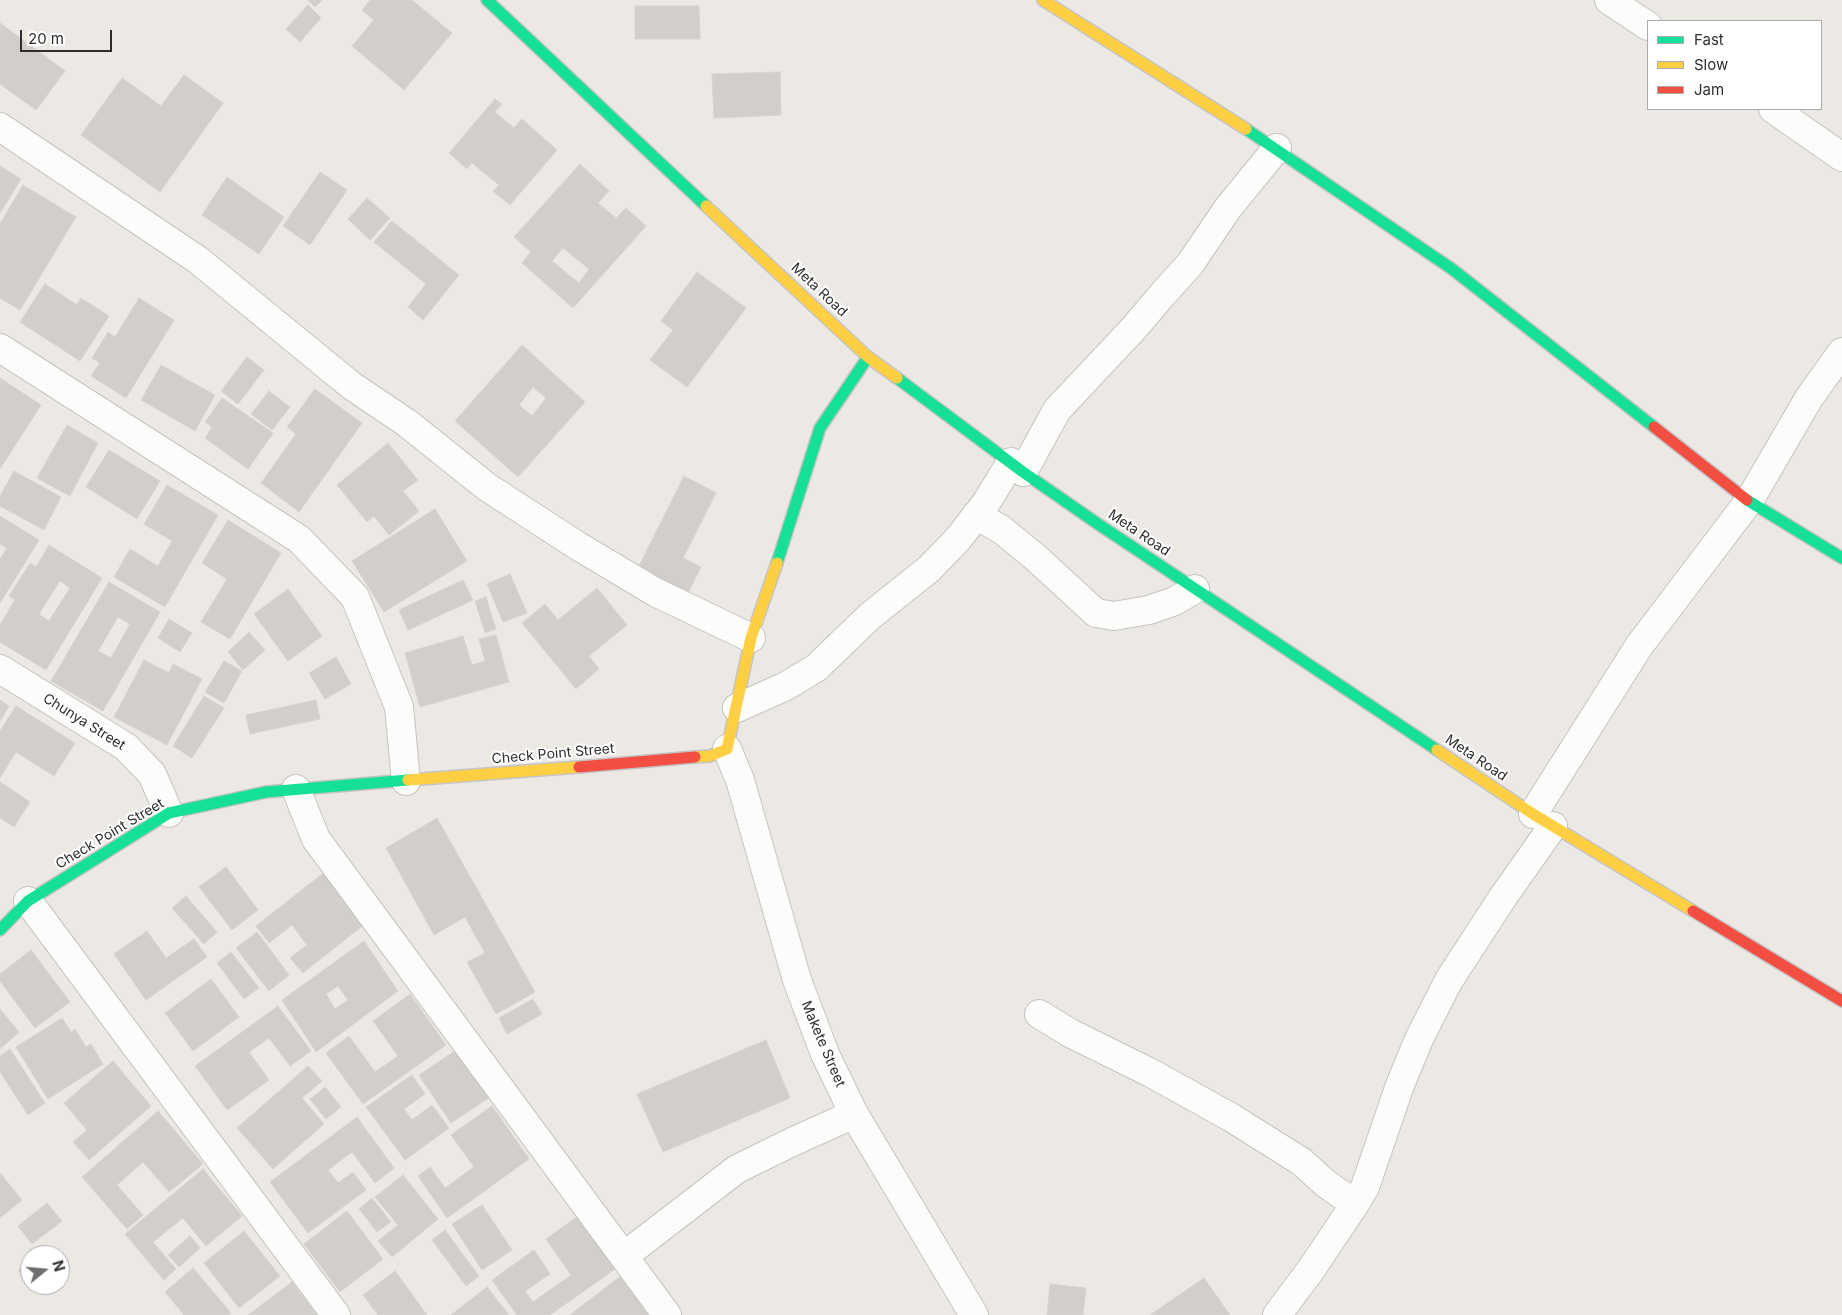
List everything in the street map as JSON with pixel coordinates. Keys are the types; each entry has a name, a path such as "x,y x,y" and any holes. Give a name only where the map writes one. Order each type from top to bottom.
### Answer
{"street":[{"name":"Meta Road","path":"487,0 868,357 1017,467 1195,589 1543,820 1842,1001"},
{"path":"1043,0 1277,148 1452,268 1748,501 1842,558"},
{"path":"1609,0 1647,25"},
{"path":"1774,110 1842,157"},
{"path":"0,127 198,260 352,386 407,423 487,488 655,592 751,638"},
{"path":"737,708 786,686 816,668 870,616 929,569 958,539 1017,467 1056,410 1134,328 1190,264 1228,208 1277,148"},
{"path":"0,348 299,539 355,597 399,707 406,781"},
{"path":"1277,1315 1310,1271 1365,1187 1400,1085 1419,1039 1449,980 1503,897 1543,820 1639,646 1748,501 1809,398 1842,352"},
{"path":"727,749 751,638 763,607 820,428 868,357"},
{"path":"976,515 1002,530 1035,557 1096,613 1114,616 1149,610 1175,601 1195,589"},
{"name":"Chunya Street","path":"0,669 126,747 152,774 169,813"},
{"name":"Check Point Street","path":"0,930 28,901 169,813 266,792 710,756 727,749"},
{"name":"Makete Street","path":"727,749 740,780 797,980 825,1054 854,1114 974,1315"},
{"path":"296,789 316,840 667,1315"},
{"path":"28,901 336,1315"},
{"path":"1039,1014 1070,1034 1151,1073 1232,1118 1302,1162 1325,1183 1355,1204"},
{"path":"624,1256 737,1169 790,1142 854,1114"}],"building":[{"path":"308,0 322,0 315,7"},
{"path":"370,0 412,0 452,33 404,90 352,46 374,20 362,10"},
{"path":"308,5 321,18 300,42 286,29"},
{"path":"635,6 699,6 700,39 635,39"},
{"path":"0,23 65,71 36,110 0,84"},
{"path":"780,72 781,115 714,118 712,74"},
{"path":"184,75 223,103 160,192 81,135 122,78 161,106"},
{"path":"495,99 502,104 495,112 514,128 522,119 557,150 510,205 493,191 499,185 472,163 467,169 449,153"},
{"path":"580,164 609,191 598,203 616,218 626,208 646,226 573,308 522,263 531,252 514,237","holes":["563,248 589,269 579,283 552,261"]},
{"path":"0,166 21,179 0,213"},
{"path":"320,172 347,190 310,245 283,226"},
{"path":"227,177 284,217 259,254 202,215"},
{"path":"23,185 76,217 20,310 0,298 0,224"},
{"path":"367,198 390,218 370,240 348,219"},
{"path":"392,221 459,275 423,320 408,307 426,284 374,242"},
{"path":"697,272 746,308 687,387 650,360 673,330 661,321"},
{"path":"45,284 77,305 81,298 109,316 80,361 20,322"},
{"path":"139,298 174,320 126,398 91,376 100,363 92,358 108,332 115,337"},
{"path":"522,345 585,402 518,477 455,421","holes":["533,387 546,398 532,416 519,405"]},
{"path":"247,357 264,370 238,404 221,391"},
{"path":"161,365 215,395 195,431 141,400"},
{"path":"0,378 41,405 0,469"},
{"path":"315,389 362,423 299,512 261,483 296,434 287,427"},
{"path":"269,391 290,407 272,430 251,414"},
{"path":"222,398 273,433 248,469 205,438 212,427 205,422"},
{"path":"67,425 98,443 70,496 37,478"},
{"path":"388,443 418,480 403,491 419,511 389,535 374,516 367,522 337,485"},
{"path":"109,450 160,481 137,519 86,487"},
{"path":"14,471 61,497 44,530 0,506 0,496"},
{"path":"684,476 716,493 683,558 701,567 682,605 632,580"},
{"path":"167,485 218,515 165,607 114,577 130,549 158,566 172,541 144,524"},
{"path":"435,509 467,561 384,612 352,561"},
{"path":"0,516 39,540 0,603 0,559 7,548 0,544"},
{"path":"228,520 281,553 230,639 201,622 227,579 202,563"},
{"path":"49,545 102,578 46,670 0,642 0,625 15,600 9,596 30,563 36,567","holes":["60,581 70,588 49,621 39,614"]},
{"path":"510,574 527,613 503,622 487,584"},
{"path":"463,580 473,600 408,630 399,610"},
{"path":"109,582 160,612 103,711 51,681","holes":["118,617 130,624 111,658 98,651"]},
{"path":"597,588 627,625 589,656 599,669 576,689 522,623 545,604 558,620"},
{"path":"288,589 322,636 288,661 254,614"},
{"path":"486,597 496,629 485,633 475,601"},
{"path":"169,619 192,633 180,652 158,638"},
{"path":"249,632 265,650 243,670 228,652"},
{"path":"496,635 509,682 420,707 405,653 463,636 472,665 485,661 479,639"},
{"path":"336,657 351,684 325,699 309,673"},
{"path":"144,660 169,673 173,664 202,679 167,745 114,717"},
{"path":"224,661 242,671 224,703 205,692"},
{"path":"204,696 224,708 192,758 173,746"},
{"path":"0,700 9,706 0,721"},
{"path":"316,700 320,719 250,734 246,715"},
{"path":"16,706 75,743 54,776 16,752 0,778 0,731"},
{"path":"0,782 30,802 14,827 0,818"},
{"path":"437,818 535,992 496,1014 467,962 485,953 465,917 434,935 386,848"},
{"path":"226,867 258,910 232,930 199,887"},
{"path":"326,871 366,923 303,973 290,958 307,945 292,925 269,943 256,926"},
{"path":"186,896 217,932 204,944 172,908"},
{"path":"147,931 166,958 194,939 207,957 146,1000 114,954"},
{"path":"257,932 289,975 269,991 236,948"},
{"path":"364,941 398,991 316,1052 282,1000","holes":["338,986 348,1000 335,1009 326,994"]},
{"path":"31,950 70,1002 35,1028 0,981 0,974"},
{"path":"231,952 259,988 244,999 217,963"},
{"path":"211,979 239,1017 193,1051 165,1013"},
{"path":"410,994 446,1045 363,1104 326,1053 349,1036 375,1072 398,1056 373,1021"},
{"path":"533,999 542,1014 507,1034 499,1018"},
{"path":"278,1006 311,1051 290,1066 269,1038 249,1052 269,1080 227,1110 195,1066"},
{"path":"0,1009 19,1032 0,1049"},
{"path":"62,1018 71,1032 75,1029 86,1047 91,1044 103,1064 48,1099 16,1047"},
{"path":"766,1040 790,1098 663,1152 637,1094"},
{"path":"461,1047 493,1095 451,1123 419,1075"},
{"path":"10,1049 45,1103 28,1115 0,1072 0,1056"},
{"path":"113,1061 151,1106 89,1160 73,1142 87,1130 64,1103"},
{"path":"308,1066 322,1081 302,1098 324,1124 273,1169 237,1128"},
{"path":"412,1075 425,1094 404,1109 412,1120 432,1105 449,1128 405,1160 366,1107"},
{"path":"325,1087 341,1107 326,1119 310,1099"},
{"path":"492,1106 529,1159 447,1218 418,1176 430,1167 445,1188 474,1167 451,1135"},
{"path":"158,1111 203,1164 169,1192 143,1162 117,1185 143,1215 127,1229 82,1177"},
{"path":"357,1117 394,1168 375,1183 352,1152 328,1170 338,1183 353,1172 366,1190 308,1233 270,1182"},
{"path":"203,1169 242,1216 206,1246 183,1218 153,1242 176,1269 164,1280 125,1234"},
{"path":"0,1173 22,1200 0,1218"},
{"path":"403,1175 438,1219 392,1257 378,1241 398,1225 375,1197"},
{"path":"372,1198 391,1222 377,1232 359,1209"},
{"path":"47,1203 62,1221 32,1244 18,1226"},
{"path":"482,1205 512,1250 482,1270 452,1224"},
{"path":"347,1211 383,1259 340,1292 304,1244"},
{"path":"581,1214 618,1267 550,1315 517,1315 492,1280 534,1250 550,1274 525,1291 533,1302 571,1275 546,1239"},
{"path":"445,1230 479,1276 466,1286 432,1240"},
{"path":"244,1231 280,1276 239,1308 204,1263"},
{"path":"190,1236 200,1248 179,1267 168,1255"},
{"path":"193,1268 231,1313 228,1315 184,1315 165,1292"},
{"path":"395,1271 427,1315 378,1315 363,1295"},
{"path":"622,1275 652,1315 570,1315"},
{"path":"1204,1278 1230,1315 1150,1315"},
{"path":"292,1282 317,1315 248,1315"},
{"path":"1050,1284 1086,1288 1083,1315 1047,1315"},
{"path":"487,1287 509,1315 451,1315"}],"traffic: fast":[{"path":"487,0 706,206"},
{"path":"1246,129 1452,269 1654,427"},
{"path":"777,563 820,428 868,357"},
{"path":"897,378 1023,472 1098,524 1437,750"},
{"path":"1747,500 1842,558"},
{"path":"0,930 28,901 169,813 266,792 408,780"}],"traffic: slow":[{"path":"1043,0 1246,129"},
{"path":"706,206 868,357 897,378"},
{"path":"695,757 710,756 727,749 751,638 777,563"},
{"path":"1437,750 1533,814 1693,911"},
{"path":"408,780 579,767"}],"traffic: jam":[{"path":"1654,427 1747,500"},
{"path":"579,767 695,757"},
{"path":"1693,911 1842,1001"}]}
